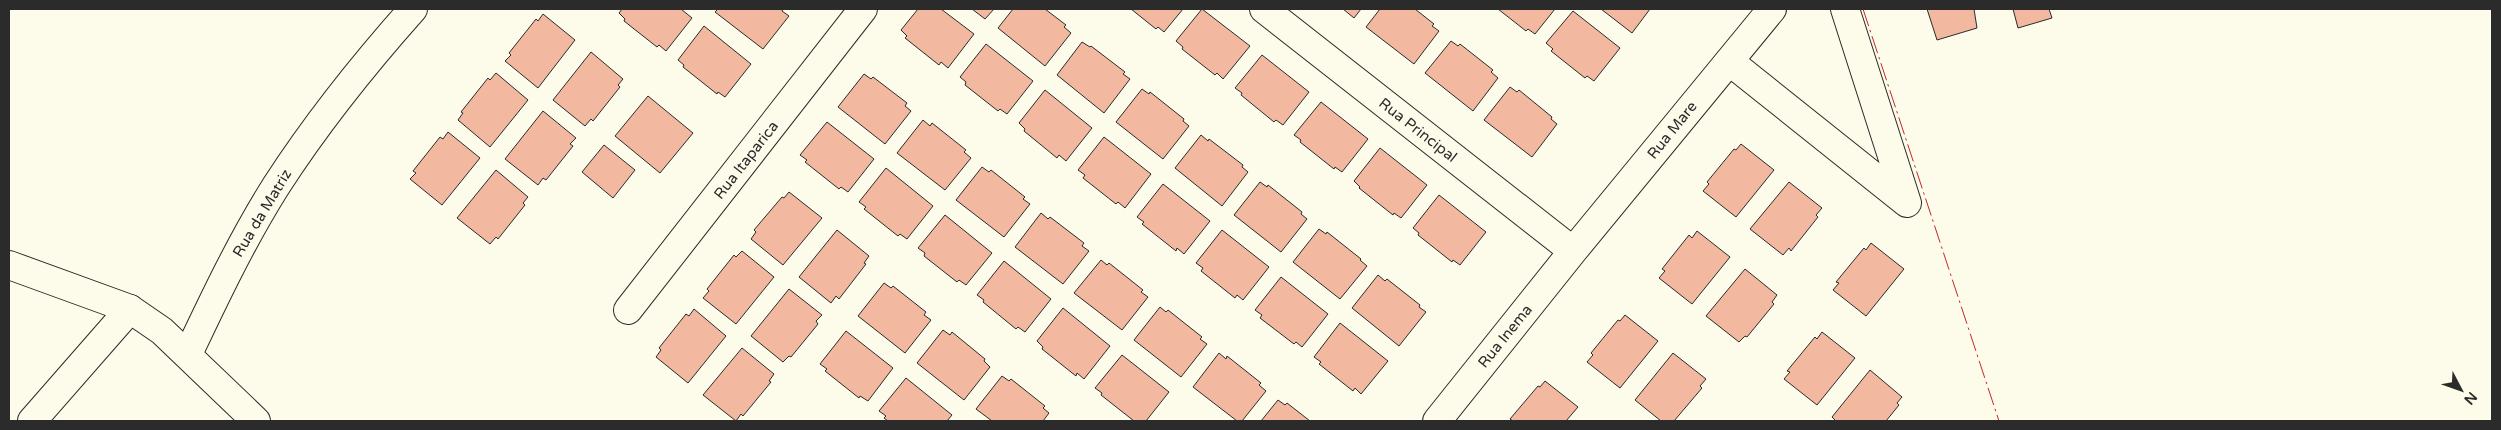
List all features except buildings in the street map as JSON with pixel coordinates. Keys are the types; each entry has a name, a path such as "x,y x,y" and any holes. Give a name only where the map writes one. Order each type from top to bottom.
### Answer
{"street":[{"name":"Rua da Matriz","path":"188,354 244,240 276,186 320,124 413,9"},
{"name":"Rua Itaparica","path":"628,310 863,9"},
{"name":"Rua Principal","path":"1264,9 1573,250"},
{"name":"Rua Mare","path":"1573,250 1772,9"},
{"path":"1729,61 1907,203 1844,9"},
{"name":"Rua Inema","path":"1437,421 1573,250"},
{"path":"9,265 130,310 162,330 256,421"},
{"path":"32,421 130,310"}],"power":[{"path":"1863,9 1999,421"}]}
